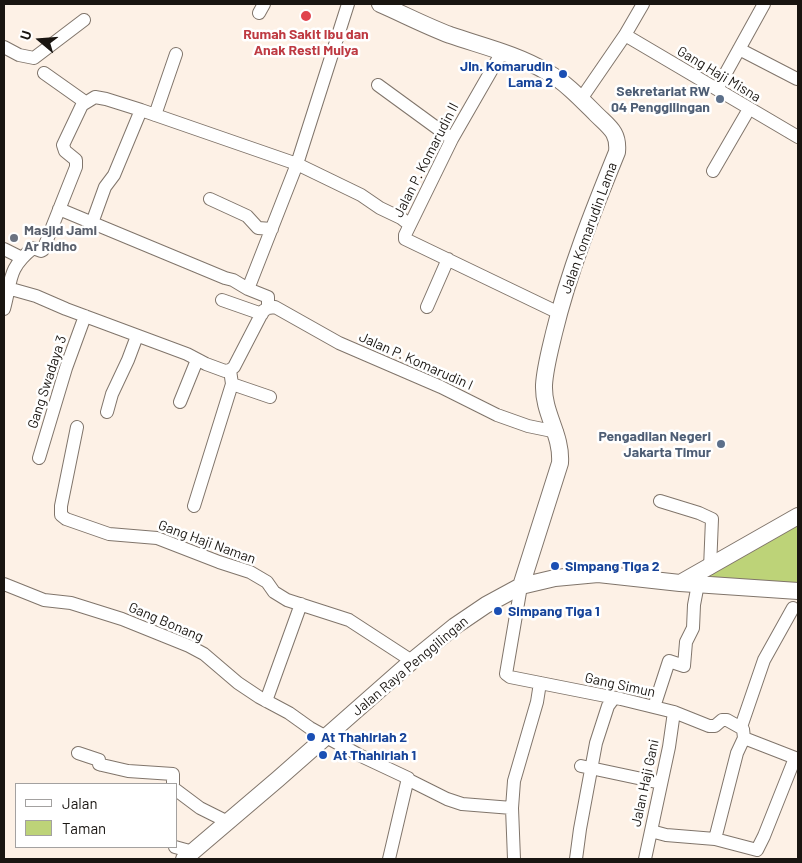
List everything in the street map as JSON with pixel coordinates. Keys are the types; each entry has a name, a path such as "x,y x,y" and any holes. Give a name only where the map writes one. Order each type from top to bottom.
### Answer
{"main road":[{"name":"Jalan Komarudin Lama","path":"380,4 443,32 502,52 546,72 581,99 616,135 618,141 617,152 578,252 559,313 548,358 544,383 546,406 557,432 561,451 560,463 521,586"},
{"path":"680,583 710,568 798,516"},
{"name":"Jalan Raya Penggilingan","path":"188,856 455,626 486,605 521,586 554,578 598,574 680,583 798,591"}],"street":[{"path":"248,289 297,164 348,4"},
{"path":"581,99 626,35 644,4"},
{"path":"717,89 764,4"},
{"path":"4,47 19,55 34,58 84,20"},
{"name":"Gang Haji Misna","path":"626,35 798,137"},
{"path":"739,49 797,79"},
{"name":"Jalan P. Komarudin II","path":"502,52 452,139 410,225 406,239 559,313"},
{"path":"155,115 176,54"},
{"path":"44,73 85,102"},
{"path":"378,85 452,139"},
{"path":"4,309 6,288 15,266 33,248 43,250 76,167 76,160 65,151 63,146 79,110 85,102 95,97 141,110 297,164 361,195 410,225"},
{"path":"713,170 749,109"},
{"path":"92,223 105,187 114,176 141,110"},
{"path":"210,199 247,216 258,228 272,229"},
{"path":"6,288 36,296 186,354 224,371 234,367 265,311 268,297 248,289 233,280 59,208"},
{"path":"4,248 22,258"},
{"path":"426,307 448,259"},
{"name":"Jalan P. Komarudin I","path":"222,300 265,311 275,308 339,343 448,390 497,415 528,426 557,432"},
{"name":"Gang Swadaya 3","path":"39,458 63,377 86,316"},
{"path":"108,412 114,390 137,336"},
{"path":"180,402 197,360"},
{"path":"194,506 232,384 230,370"},
{"path":"232,384 270,397"},
{"name":"Gang Haji Naman","path":"77,427 61,515 66,519 108,534 157,538 219,562 238,567 262,579 274,592 287,600 348,620 412,662"},
{"path":"660,501 712,519 710,568"},
{"name":"Gang Bonang","path":"4,584 44,600 71,603 173,638 204,654 238,683 326,737 359,755 406,776 409,780 446,799 462,804 512,808"},
{"path":"654,708 669,661 684,666 686,642 694,628 694,600 698,584"},
{"name":"Gang Simun","path":"521,586 506,674 513,678 674,712 709,726 717,725 724,720 742,732 797,758"},
{"path":"266,700 301,604"},
{"path":"715,839 742,732 764,660 793,608"},
{"path":"514,859 512,808 514,781 537,702 540,683"},
{"path":"576,859 586,767 608,706 614,698"},
{"name":"Jalan Haji Gani","path":"645,859 669,747 674,712"},
{"path":"78,753 98,760 99,764 123,771 173,774 173,783"},
{"path":"651,832 715,839 758,855 764,836 797,758"},
{"path":"586,767 661,783"},
{"path":"389,859 409,780"},
{"path":"178,792 200,808 228,822"},
{"path":"176,848 188,856"}],"green space":[{"path":"798,516 798,592 680,583"}],"place":[{"name":"Rumah Sakit Ibu dan Anak Resti Mulya","path":"306,16"},
{"name":"Jln. Komarudin Lama 2","path":"563,74"},
{"name":"Sekretariat RW 04 Penggilingan","path":"720,99"},
{"name":"Masjid Jami Ar Ridho","path":"14,238"},
{"name":"Pengadilan Negeri Jakarta Timur","path":"721,444"},
{"name":"Simpang Tiga 2","path":"555,566"},
{"name":"Simpang Tiga 1","path":"498,611"},
{"name":"At Thahiriah 2","path":"311,737"},
{"name":"At Thahiriah 1","path":"323,755"}]}
